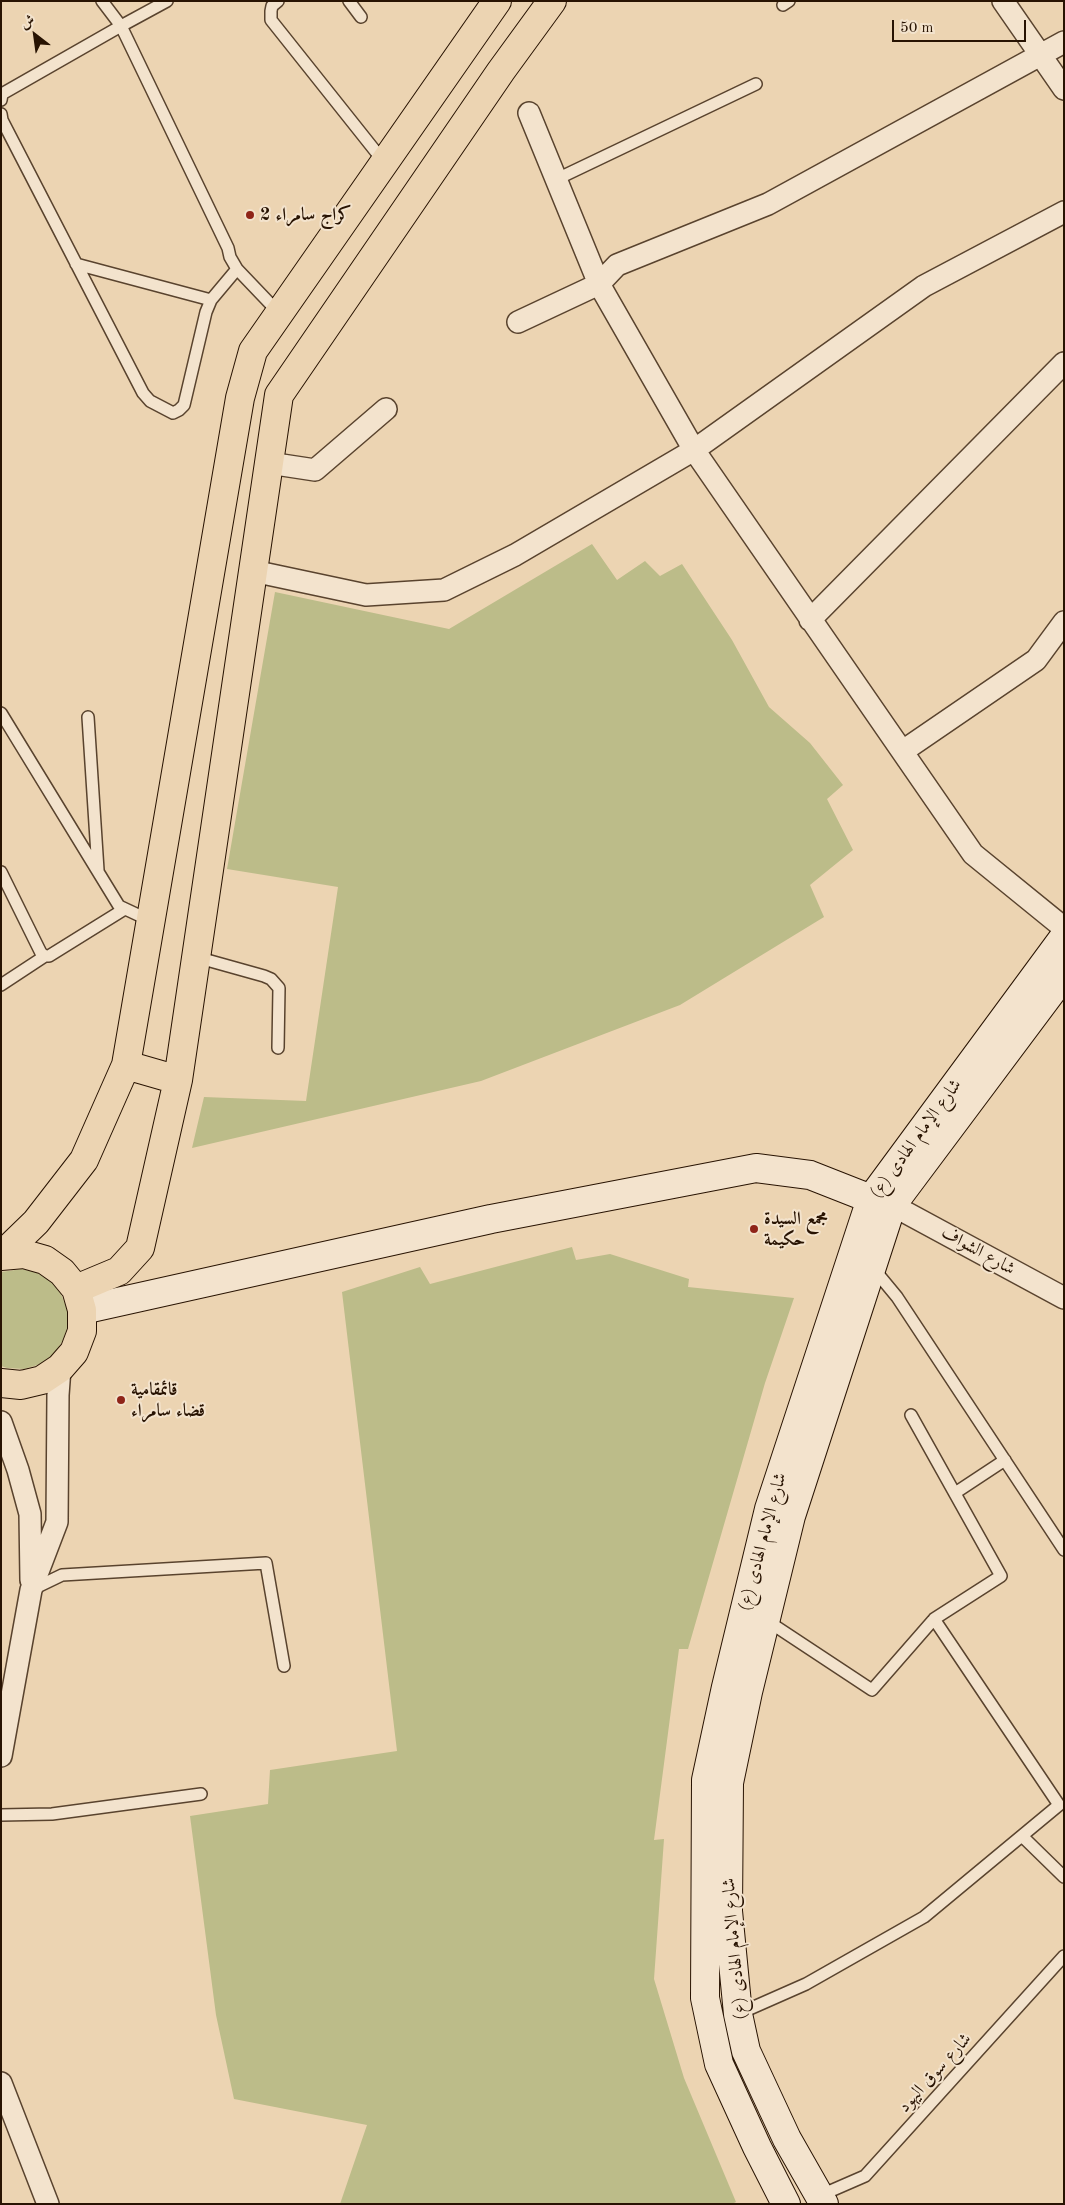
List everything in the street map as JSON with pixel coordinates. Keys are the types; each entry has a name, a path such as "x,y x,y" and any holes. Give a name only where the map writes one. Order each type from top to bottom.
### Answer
{"main road":[{"path":"2,1255 36,1222 84,1160 126,1065 240,398 253,351 497,1"},
{"path":"79,1299 119,1271 140,1248 178,1080 279,395 501,71 552,1"},
{"path":"474,33 501,71"},
{"name":"شارع الإمام الهادی (ع)","path":"786,2204 757,2147 720,2064 705,1998 706,1780 726,1687 769,1509 882,1202 1064,937"},
{"name":"شارع الإمام الهادی (ع)","path":"822,2200 787,2138 746,2051 738,2014 728,1912 729,1783 765,1620 791,1516 872,1266 882,1202 1064,975"},
{"path":"126,1065 178,1080"},
{"path":"79,1299 756,1168 810,1175 882,1202"},
{"path":"1,1383 21,1385 42,1380 60,1368 74,1352 82,1331 79,1299 62,1272 45,1260 24,1254 2,1255"}],"street":[{"path":"1003,1 1064,89"},
{"path":"518,322 600,284 617,265 768,204 1064,42"},
{"path":"528,113 600,284 694,450 973,854 1064,928"},
{"path":"253,572 366,595 444,590 515,555 694,450 924,286 1063,213"},
{"path":"810,620 1064,363"},
{"path":"269,463 314,470 386,409"},
{"path":"903,751 1036,660 1064,622"},
{"name":"شارع الشواف","path":"882,1202 1064,1298"},
{"path":"1,1756 6,1705 31,1590 57,1522 60,1368"},
{"path":"1,1422 18,1470 30,1514 31,1590"},
{"path":"1,2083 48,2204"}],"lane":[{"path":"102,1 122,26 237,269 279,313"},
{"path":"1,100 2,94 167,1"},
{"path":"278,1 272,6 270,11 271,20 384,162"},
{"path":"349,1 361,17"},
{"path":"557,179 756,84"},
{"path":"1,114 2,120 143,393 150,400 173,413 184,405 206,312 211,300 237,269"},
{"path":"76,264 211,300"},
{"path":"1,713 123,910 151,921"},
{"path":"88,716 98,872"},
{"path":"1,872 41,953 45,956"},
{"path":"1,985 45,956 49,956 123,910"},
{"path":"196,957 271,979 279,988 278,1048"},
{"path":"872,1266 897,1297 1064,1550"},
{"path":"765,1620 872,1690 934,1619 1001,1576 911,1415"},
{"path":"955,1494 1005,1460"},
{"path":"31,1590 62,1575 266,1563 284,1666"},
{"path":"738,2014 806,1984 924,1917 1061,1802 934,1619"},
{"path":"1,1815 52,1814 201,1794"},
{"path":"1022,1836 1064,1877"},
{"name":"شارع سوق اليهود","path":"822,2200 865,2176 1064,1956"}],"green space":[{"path":"592,544 617,580 645,561 660,576 682,564 732,640 769,707 810,743 843,785 827,799 853,850 810,885 824,917 680,1005 481,1081 192,1148 204,1097 306,1101 338,887 227,869 275,592 449,629"},
{"path":"572,1247 576,1260 610,1254 689,1279 688,1287 794,1298 765,1383 688,1649 679,1649 654,1840 664,1839 654,1979 684,2078 736,2202 732,2204 340,2204 367,2125 234,2099 216,2015 190,1816 268,1804 270,1770 397,1751 342,1292 420,1267 430,1284"},
{"path":"22,1269 37,1273 51,1281 61,1294 67,1309 68,1325 63,1340 55,1353 41,1364 24,1369 7,1368 1,1366 1,1272"}],"place":[{"name":"كراج سامراء 2","path":"250,215"},
{"name":"مجمع السيدة حكيمة","path":"754,1229"},
{"name":"قائمقامية قضاء سامراء","path":"121,1400"}]}
